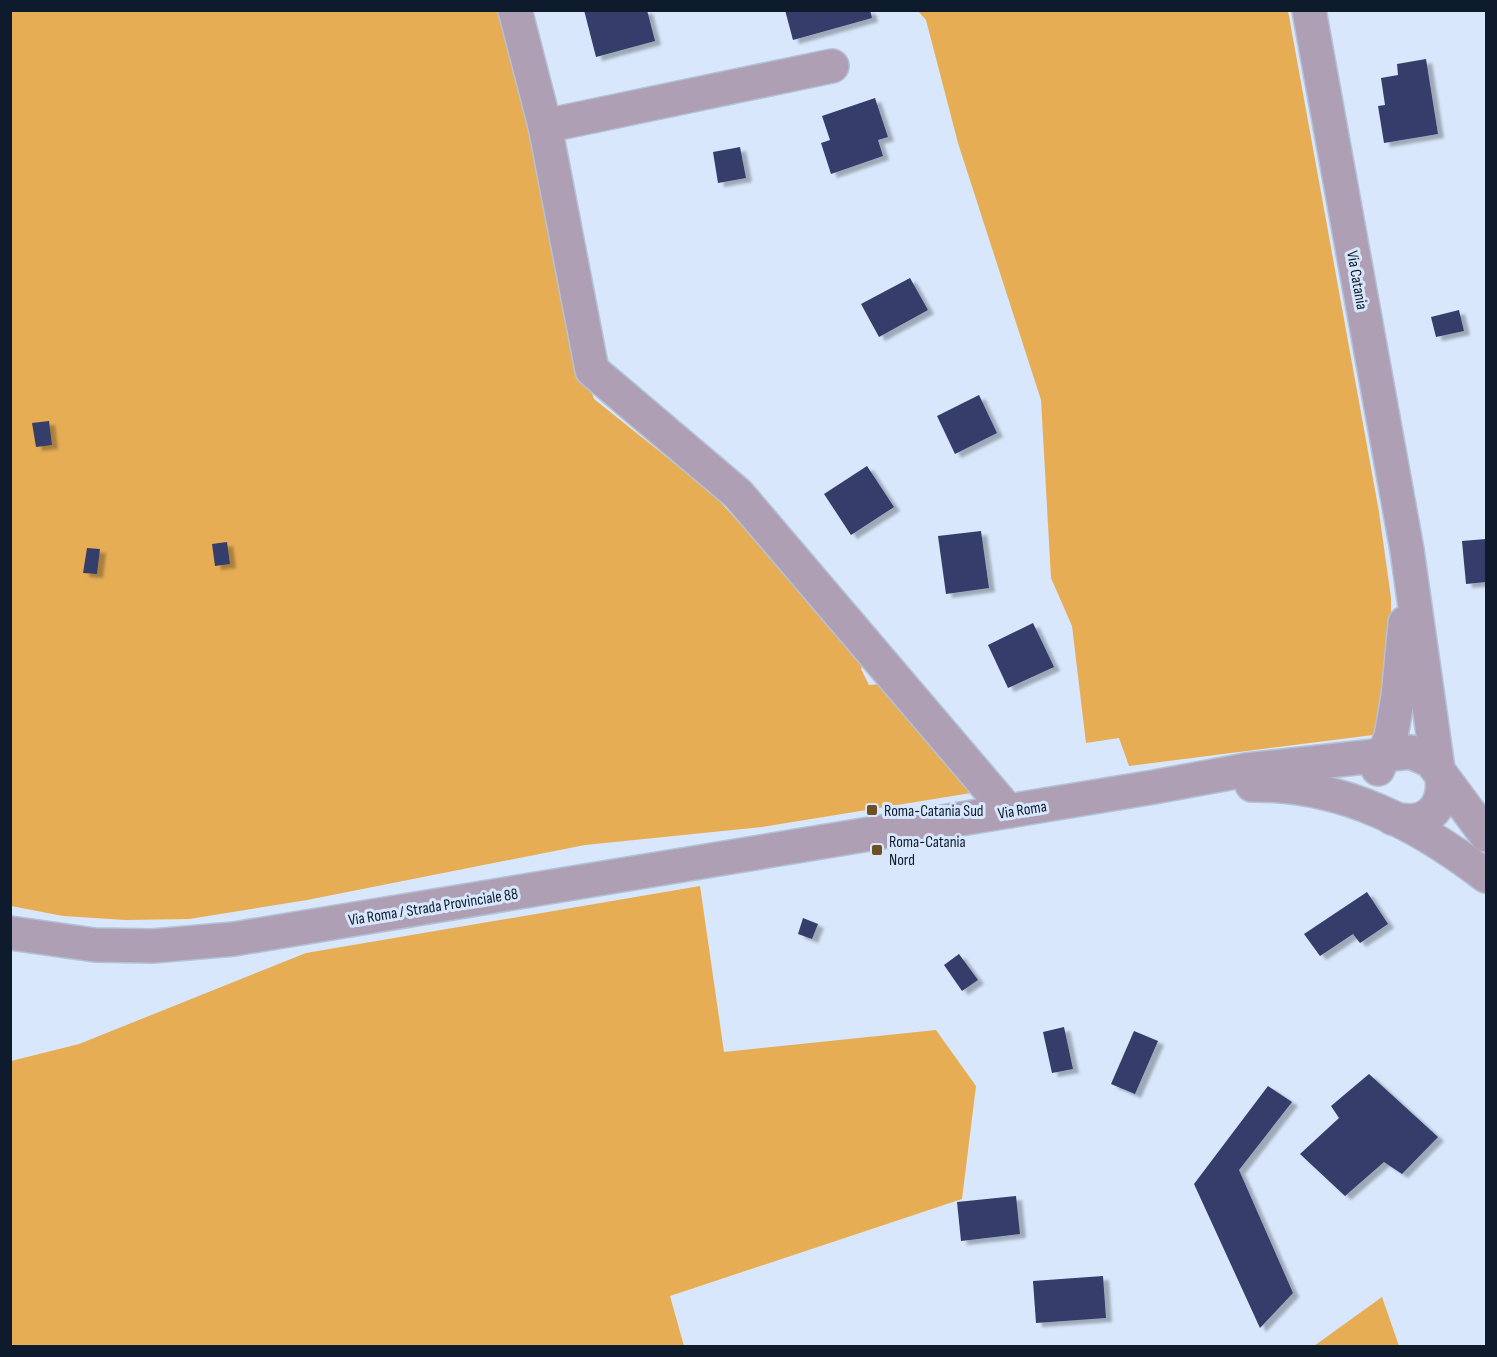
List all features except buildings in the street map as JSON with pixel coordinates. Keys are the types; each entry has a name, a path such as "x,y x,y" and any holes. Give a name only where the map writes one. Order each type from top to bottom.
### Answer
{"street":[{"path":"515,10 545,126 592,370 738,494 1008,812"},
{"name":"Via Catania","path":"1309,10 1407,550"},
{"path":"545,126 832,66"},
{"path":"1407,550 1404,645 1398,696 1387,759 1374,779 1373,790 1376,802 1387,815 1443,845 1486,876"},
{"path":"1154,787 1282,785 1322,791 1403,822 1426,817 1434,810 1443,789 1407,550"},
{"path":"1154,787 1246,770 1387,759 1411,752 1431,761 1484,821"},
{"name":"Via Roma","path":"854,836 1154,787"},
{"name":"Via Roma / Strada Provinciale 88","path":"10,933 95,945 153,946 234,939 854,836"}],"shaded area":[{"path":"11,11 500,11 555,241 565,313 594,399 714,495 864,661 861,669 869,685 882,684 971,783 971,793 762,827 585,845 307,900 189,919 126,920 63,916 11,906"},
{"path":"918,11 1288,11 1379,512 1391,598 1391,663 1380,728 1373,735 1129,766 1119,738 1086,743 1072,626 1051,578 1041,400 958,143 926,20"},
{"path":"700,886 724,1052 936,1030 976,1086 962,1199 670,1296 684,1346 11,1346 11,1061 79,1044 306,953"},
{"path":"1382,1297 1399,1346 1314,1346"}],"place":[{"name":"Roma-Catania Sud","path":"872,810"},
{"name":"Roma-Catania Nord","path":"877,850"}]}
